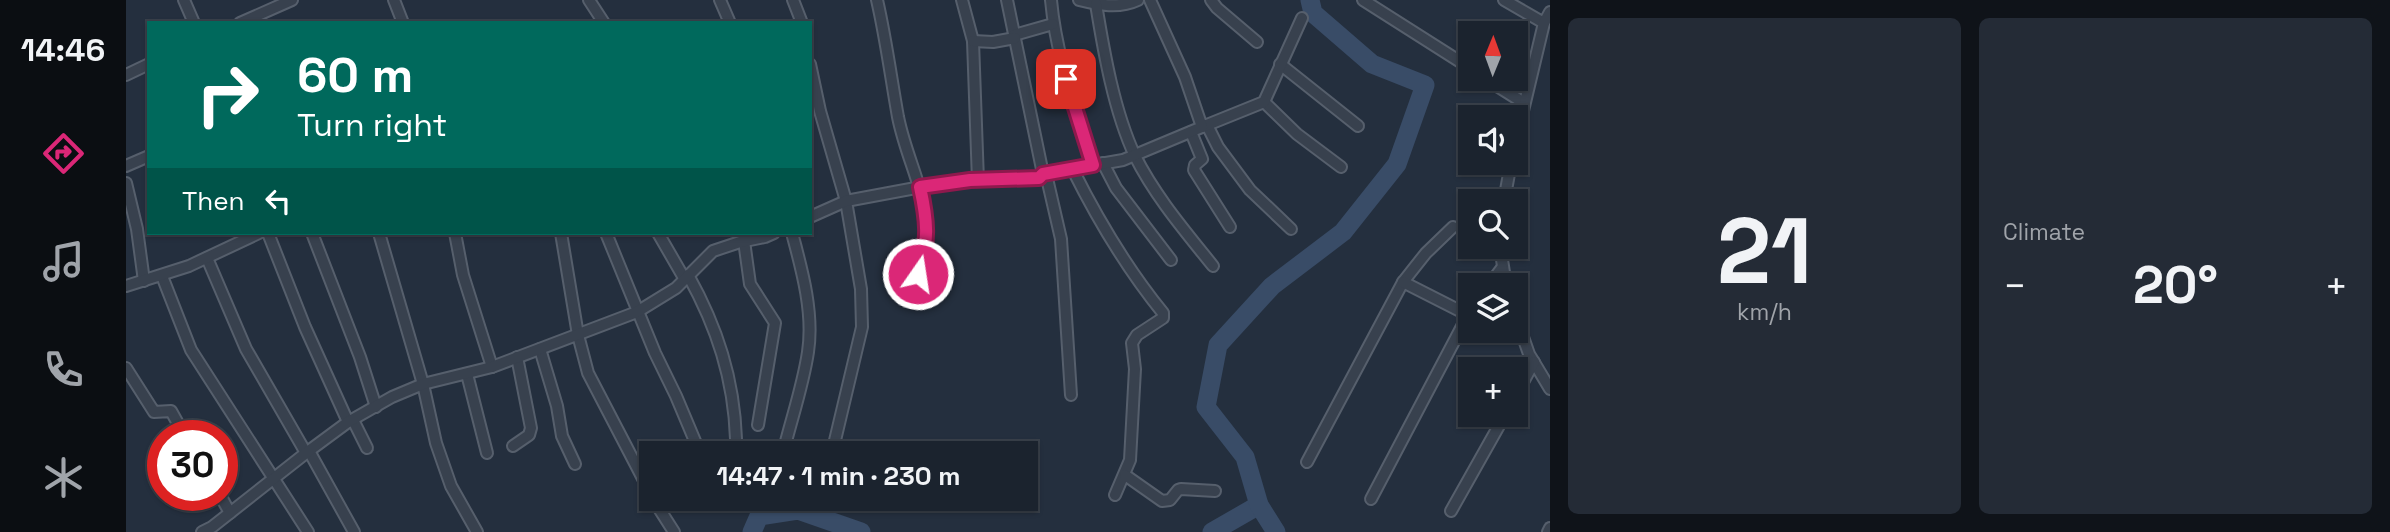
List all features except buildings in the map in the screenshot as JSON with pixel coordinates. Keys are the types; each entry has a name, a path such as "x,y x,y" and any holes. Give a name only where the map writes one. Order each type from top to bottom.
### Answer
{"street":[{"path":"184,0 193,21"},
{"path":"243,21 273,4 292,0"},
{"path":"394,0 402,21"},
{"path":"589,0 603,21"},
{"path":"720,0 729,21"},
{"path":"793,0 801,21"},
{"path":"877,0 887,42 898,118 920,187 928,225 918,274"},
{"path":"962,0 973,41 978,181"},
{"path":"1007,0 1061,239 1071,395"},
{"path":"1051,0 1053,24 1066,79 1098,164 1171,260"},
{"path":"1079,0 1121,5 1138,0"},
{"path":"1150,0 1185,77 1200,128 1202,159 1195,165 1194,170 1230,227"},
{"path":"1211,0 1257,42"},
{"path":"1363,0 1458,60"},
{"path":"1504,0 1544,23"},
{"path":"1096,4 1116,99 1135,155 1177,223 1213,266"},
{"path":"1505,91 1524,103 1544,23 1550,12"},
{"path":"812,216 846,201 956,181 1039,178 1045,174 1135,155 1264,102 1302,18"},
{"path":"973,41 993,42 1053,24"},
{"path":"1280,64 1357,126"},
{"path":"126,75 147,65"},
{"path":"812,73 846,201 859,278 862,327 835,441"},
{"path":"1264,102 1297,134 1341,167"},
{"path":"1200,128 1250,190 1291,229"},
{"path":"126,166 147,157"},
{"path":"1073,170 1107,230 1163,313 1160,320 1137,335 1132,343 1135,369 1130,460 1115,495"},
{"path":"126,183 137,229 144,281"},
{"path":"1307,462 1403,282 1426,253 1454,227"},
{"path":"126,286 207,258 255,235"},
{"path":"269,235 305,327 350,421 367,448"},
{"path":"313,235 360,356 376,407"},
{"path":"380,235 424,384 436,443 450,486 477,532"},
{"path":"455,235 463,275 492,367"},
{"path":"561,235 578,335 588,373 639,472"},
{"path":"607,235 637,312 695,441"},
{"path":"659,235 707,310 735,405 736,439"},
{"path":"210,530 307,452 350,421 392,397 424,384 492,367 637,312 676,288 713,251 740,239 770,235"},
{"path":"786,441 808,351 808,316 802,272 793,235"},
{"path":"740,239 750,284 775,323 758,425"},
{"path":"207,258 246,349 354,532"},
{"path":"1501,259 1503,273"},
{"path":"1498,273 1502,268"},
{"path":"162,275 191,350 308,532"},
{"path":"1403,282 1458,309"},
{"path":"1371,499 1458,335"},
{"path":"1526,343 1550,389"},
{"path":"540,349 557,407 562,436 575,464"},
{"path":"513,446 531,432 517,357"},
{"path":"1528,373 1534,362"},
{"path":"126,368 154,412 171,411 176,420"},
{"path":"467,374 486,453"},
{"path":"1451,511 1498,427"},
{"path":"1125,475 1167,502 1181,489 1215,491"},
{"path":"661,511 674,532"}],"waterway":[{"path":"1276,532 1259,505 1245,457 1206,407 1218,345 1272,286 1343,232 1397,164 1425,85 1372,64 1313,13 1310,0"},
{"path":"1212,532 1259,505"},
{"path":"752,532 759,516 798,510 861,532"}],"route":[{"path":"918,274 928,225 920,187 956,181 1039,178 1043,174 1093,165 1066,79"}]}
